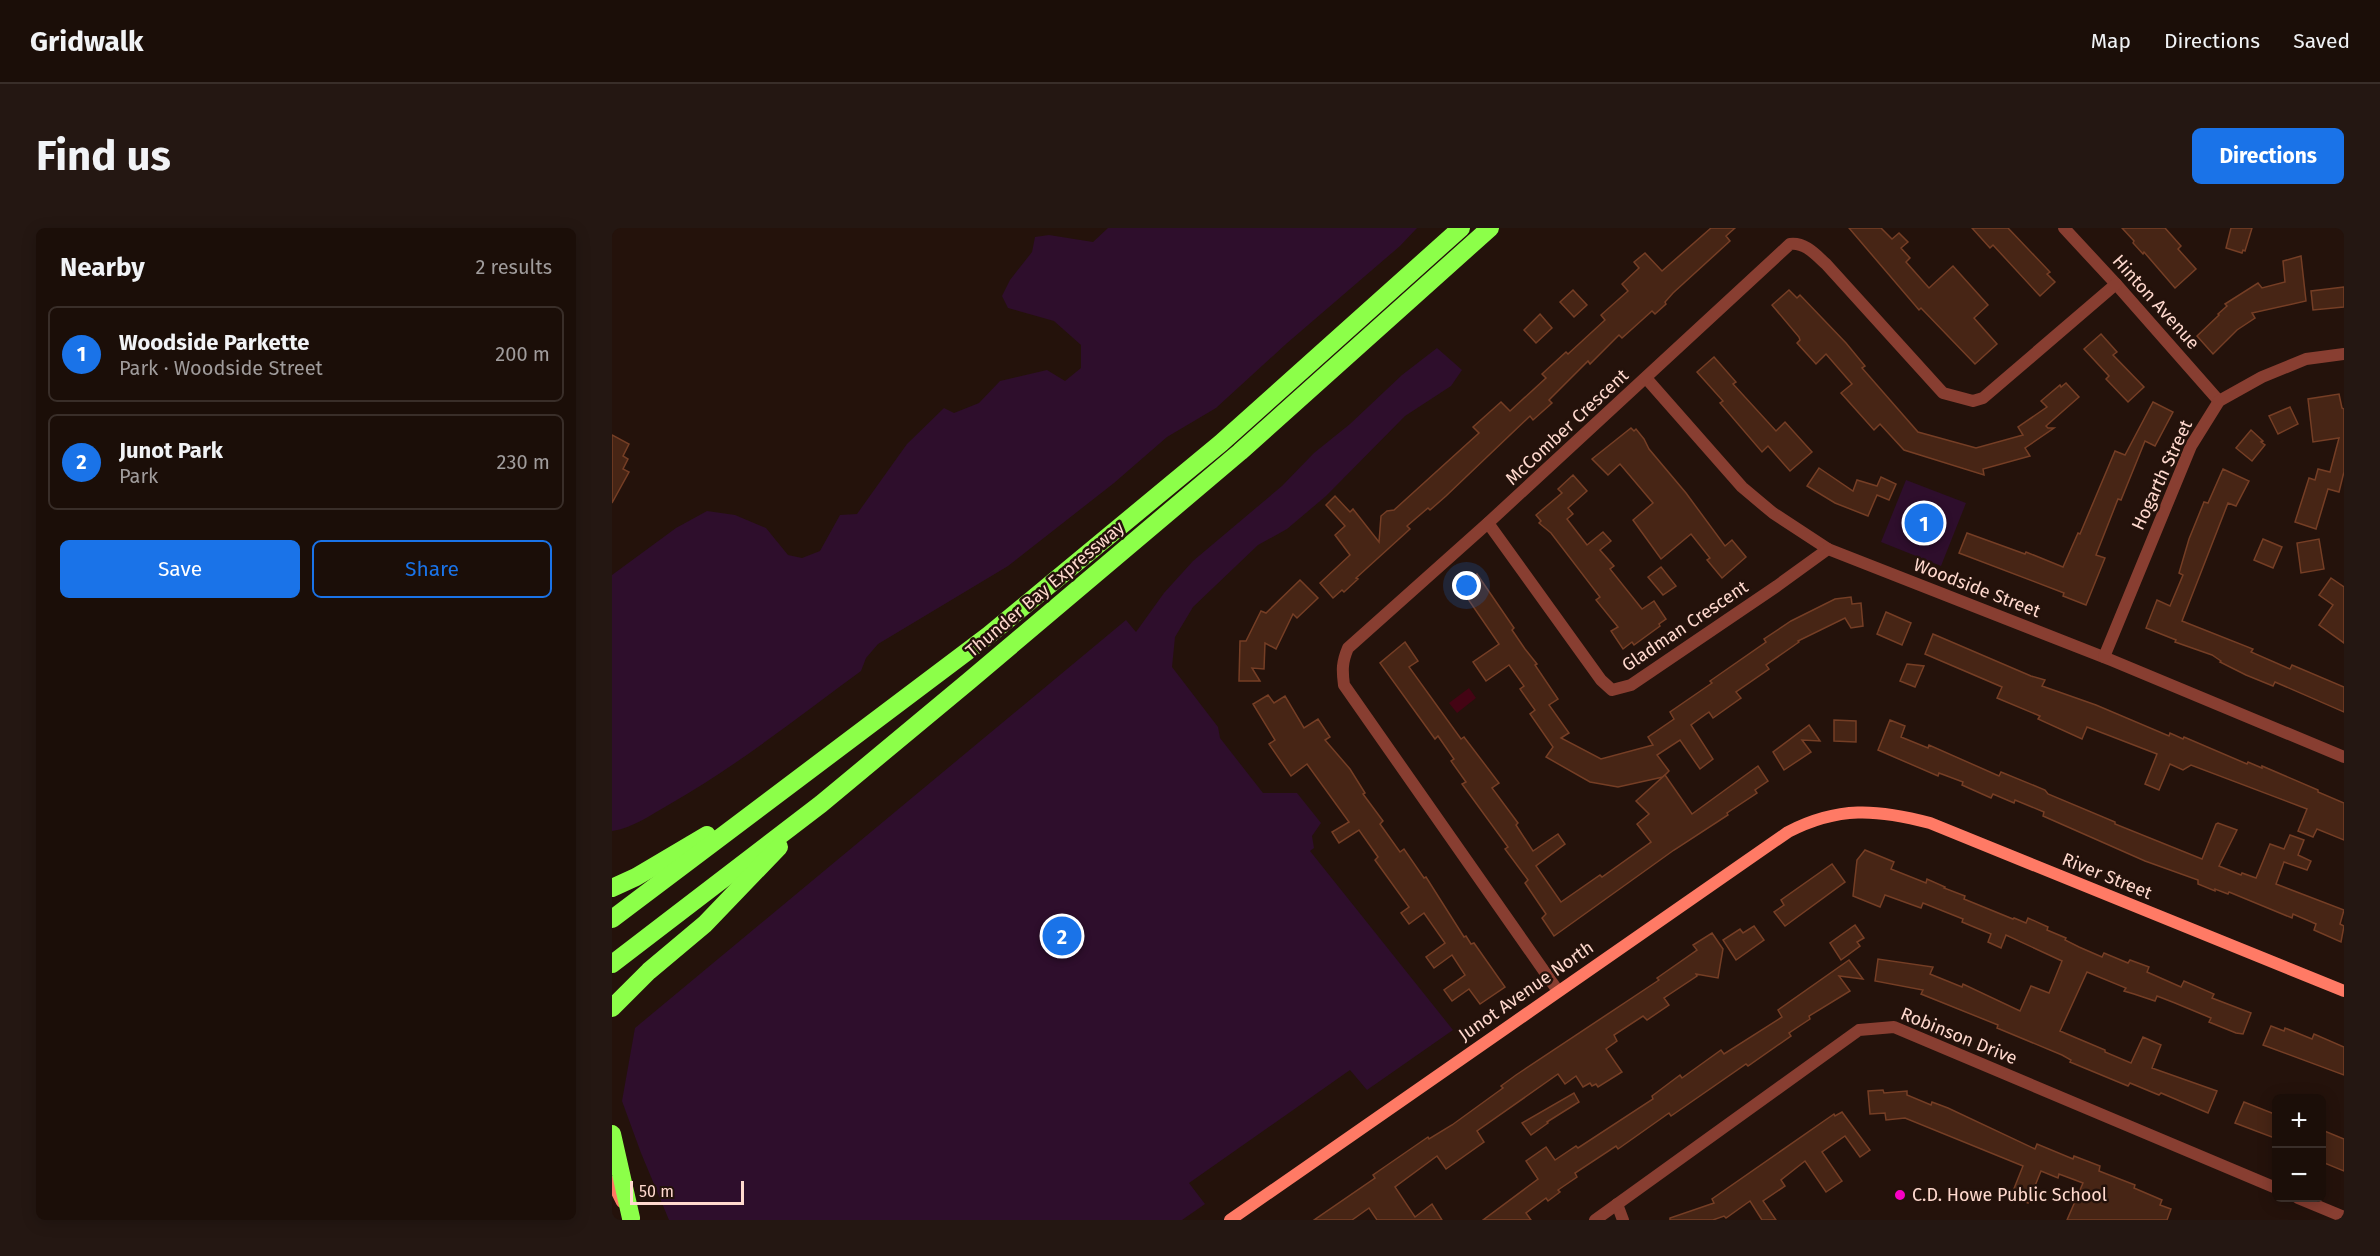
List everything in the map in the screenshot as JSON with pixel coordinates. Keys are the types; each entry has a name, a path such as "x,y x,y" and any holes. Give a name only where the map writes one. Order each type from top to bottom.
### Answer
{"highway":[{"name":"Thunder Bay Expressway","path":"612,919 989,635 1185,472 1461,228"},
{"name":"Thunder Bay Expressway","path":"612,964 821,804 1240,452 1490,228"},
{"path":"612,888 636,877 788,786"},
{"path":"612,1008 649,971 705,924 821,804"},
{"path":"612,1134 631,1219"}],"main road":[{"name":"Junot Avenue North","path":"1230,1220 1788,832 1826,816 1852,812"},
{"name":"River Street","path":"1852,812 1888,813 1930,823 2344,992"},
{"path":"612,1182 631,1219"}],"street":[{"name":"Hinton Avenue","path":"2064,228 2219,401"},
{"name":"McComber Crescent","path":"1558,991 1344,685 1342,660 1348,648 1488,523 1790,244 1798,243 1804,246 1827,264 1943,393 1973,401 1983,398 2116,284"},
{"name":"Hogarth Street","path":"2104,657 2191,446 2219,401 2262,377 2306,359 2344,354"},
{"name":"Woodside Street","path":"1646,378 1742,487 1773,513 1828,549 2104,657 2344,757"},
{"name":"Gladman Crescent","path":"1488,523 1601,680 1612,690 1631,685 1828,549"},
{"name":"Robinson Drive","path":"1595,1220 1859,1030 1893,1026 2272,1186"},
{"path":"2310,1202 2344,1217"},
{"path":"1617,1204 1623,1220"}],"shaded area":[{"path":"1108,228 1417,228 1400,246 1216,408 1167,437 1114,483 1008,566 878,644 866,658 861,671 719,774 642,820 612,831 612,575 676,528 707,511 735,515 766,528 788,555 802,558 820,551 840,515 857,514 907,444 944,408 954,413 979,403 1000,381 1047,370 1065,381 1081,368 1081,345 1054,321 1008,308 1002,296 1010,280 1032,252 1035,237 1049,235 1093,242"},
{"path":"1437,348 1462,370 1451,386 1405,416 1326,496 1287,529 1258,545 1193,607 1175,637 1172,667 1218,727 1220,738 1263,793 1297,793 1321,823 1312,836 1314,848 1310,851 1453,1030 1367,1090 1350,1070 1189,1183 1205,1204 1182,1220 669,1220 622,1101 635,1028 1126,620 1136,632 1164,593 1193,561 1282,486 1314,453 1350,424 1402,375"},
{"path":"1906,480 1966,503 1941,566 1881,542"},
{"path":"1469,688 1476,698 1457,713 1449,703"}],"building":[{"path":"1711,228 1735,228 1726,236 1730,241 1673,293 1665,302 1666,304 1655,314 1652,311 1622,338 1619,335 1590,364 1588,361 1549,400 1552,403 1533,420 1530,416 1446,496 1407,526 1410,529 1356,578 1358,579 1344,592 1342,590 1333,598 1320,583 1350,555 1335,535 1345,526 1326,505 1335,496 1350,512 1353,509 1379,542 1381,516 1387,511 1394,510 1479,433 1473,427 1501,402 1510,411 1546,378 1542,374 1605,320 1601,315 1628,291 1622,284 1639,268 1634,262 1645,253 1662,271"},
{"path":"1849,228 1881,228 1892,239 1899,233 1908,242 1901,248 1910,258 1906,262 1929,288 1953,266 1988,305 1974,318 1997,344 1975,364 1921,308 1919,310"},
{"path":"1972,228 2008,228 2050,272 2047,274 2055,282 2040,296 1993,245 1990,248"},
{"path":"2122,228 2165,228 2181,246 2178,249 2196,269 2175,288"},
{"path":"2231,228 2252,228 2245,251 2243,250 2242,253 2226,248"},
{"path":"2301,256 2306,301 2252,313 2255,318 2237,330 2213,354 2197,336 2227,306 2225,304 2258,283 2262,288 2285,282 2283,261"},
{"path":"2344,287 2344,307 2313,310 2311,291"},
{"path":"1573,290 1587,305 1574,317 1560,302"},
{"path":"1789,290 1797,298 1800,295 1846,343 1865,366 1862,368 1918,432 1976,448 2023,435 2018,427 2047,407 2041,401 2060,385 2061,387 2066,383 2079,397 2046,426 2054,428 2025,448 2030,456 1983,469 1984,475 1904,450 1880,424 1874,430 1841,393 1852,384 1826,354 1816,364 1797,343 1800,340 1799,337 1772,305"},
{"path":"1540,314 1552,328 1536,343 1524,330"},
{"path":"2101,334 2117,352 2113,355 2144,387 2128,402 2106,379 2109,376 2084,349"},
{"path":"1714,357 1736,382 1733,384 1776,431 1785,422 1812,452 1790,471 1768,446 1762,452 1720,403 1723,401 1697,372"},
{"path":"2339,394 2344,409 2344,472 2339,492 2328,489 2316,529 2295,522 2309,478 2315,480 2318,469 2330,472 2339,438 2313,442 2308,399"},
{"path":"2153,402 2173,412 2155,446 2145,441 2121,500 2118,499 2096,555 2105,558 2086,605 2063,596 2064,593 1959,553 1967,533 2063,567 2078,533 2080,534 2115,451 2125,455"},
{"path":"2290,407 2298,424 2278,434 2269,416"},
{"path":"1631,428 1634,431 1636,429 1644,439 1649,449 1686,493 1725,546 1732,540 1746,557 1722,578 1707,560 1710,558 1691,534 1661,559 1633,520 1653,503 1620,464 1608,475 1592,459"},
{"path":"2251,430 2265,445 2252,461 2236,448"},
{"path":"612,435 629,444 623,456 628,459 623,469 629,472 612,503"},
{"path":"1819,468 1853,491 1857,480 1877,486 1881,477 1896,484 1889,500 1877,495 1868,516 1835,503 1807,486"},
{"path":"2223,469 2249,481 2236,506 2228,503 2182,621 2253,649 2251,652 2290,669 2292,665 2344,687 2344,712 2275,682 2273,686 2246,675 2220,662 2212,655 2175,642 2176,640 2146,628 2157,600 2170,606 2183,575 2179,573 2189,539 2204,502 2208,503"},
{"path":"1573,475 1587,491 1568,508 1573,514 1567,519 1587,545 1603,532 1611,541 1600,550 1614,566 1610,569 1642,609 1654,601 1666,619 1634,645 1632,642 1623,649 1611,631 1618,627 1596,600 1600,597 1551,533 1539,523 1541,521 1536,515 1562,493 1558,489"},
{"path":"2263,539 2282,547 2273,568 2254,560"},
{"path":"2319,539 2324,569 2301,573 2297,543"},
{"path":"1661,567 1676,586 1663,595 1648,577"},
{"path":"1477,574 1558,699 1549,705 1569,733 1561,738 1601,759 1653,745 1648,737 1674,719 1670,712 1712,683 1710,681 1766,642 1764,639 1791,621 1835,599 1851,597 1852,604 1861,603 1863,626 1851,628 1845,618 1798,641 1766,665 1769,669 1736,692 1741,698 1713,718 1709,712 1691,725 1713,759 1700,769 1680,740 1657,755 1669,771 1663,777 1618,787 1590,782 1546,757 1553,747 1530,714 1535,710 1520,689 1524,686 1509,665 1486,681 1473,662 1499,644 1459,586"},
{"path":"2331,578 2344,587 2344,643 2319,625 2333,605 2319,595"},
{"path":"1300,580 1318,598 1297,618 1293,614 1276,649 1265,643 1264,669 1252,668 1260,681 1239,681 1240,641 1246,641 1261,611 1266,613"},
{"path":"1886,612 1911,623 1902,645 1877,634"},
{"path":"1933,634 2045,680 2042,686 2096,705 2169,736 2170,733 2183,739 2184,737 2247,764 2248,762 2262,768 2262,766 2344,803 2344,840 2317,829 2313,837 2298,831 2307,809 2191,765 2183,770 2170,764 2159,790 2145,784 2157,754 2087,727 2082,739 2038,719 2040,716 1997,698 2002,687 1925,654"},
{"path":"1405,642 1418,661 1409,667 1461,739 1464,737 1499,783 1492,788 1518,823 1516,825 1533,851 1558,834 1565,844 1536,866 1561,902 1600,875 1602,877 1651,842 1637,824 1649,814 1636,801 1665,775 1692,814 1758,766 1768,781 1755,790 1757,793 1727,813 1728,815 1674,850 1554,936 1542,918 1546,914 1525,883 1528,880 1505,849 1508,847 1462,784 1466,782 1451,761 1454,759 1438,736 1435,739 1380,663"},
{"path":"1907,664 1924,666 1915,687 1900,681"},
{"path":"1268,695 1274,703 1285,696 1304,728 1318,719 1330,737 1325,740 1350,769 1365,793 1363,794 1383,821 1380,824 1400,852 1404,849 1424,878 1426,877 1464,937 1466,936 1471,944 1474,943 1505,987 1480,1004 1469,989 1452,1001 1444,990 1465,975 1452,955 1434,968 1426,957 1445,943 1424,913 1409,924 1401,913 1409,907 1375,860 1378,857 1359,830 1339,843 1332,832 1349,822 1307,764 1291,776 1269,744 1275,740 1253,704"},
{"path":"1834,720 1856,721 1856,742 1834,741"},
{"path":"1890,720 1905,726 1901,737 1928,748 1929,745 1999,776 2001,772 2045,790 2048,794 2115,822 2115,824 2202,859 2216,824 2237,830 2219,866 2241,875 2242,873 2256,878 2270,844 2284,849 2290,835 2304,840 2298,855 2311,861 2307,870 2284,862 2276,884 2344,910 2340,924 2344,926 2341,942 2314,930 2316,924 2293,914 2292,918 2229,892 2228,894 2215,889 2215,891 2198,884 2198,880 2145,861 2043,816 2044,812 1993,794 1991,798 1962,785 1963,782 1939,773 1938,776 1878,750"},
{"path":"1809,725 1820,741 1802,740 1811,752 1784,770 1773,752"},
{"path":"1865,850 1894,862 1891,869 1926,883 1927,879 1965,896 1964,899 2013,919 2026,923 2028,918 2048,927 2047,930 2066,938 2065,940 2102,957 2104,953 2128,963 2130,960 2149,967 2147,972 2181,987 2184,981 2214,994 2212,998 2251,1013 2243,1034 2236,1033 2209,1022 2211,1018 2175,1003 2157,996 2155,1001 2124,991 2126,988 2087,972 2060,1031 2131,1063 2143,1037 2161,1045 2152,1068 2217,1091 2208,1113 2161,1093 2159,1095 2130,1083 2128,1086 2070,1062 2071,1060 2062,1055 1997,1028 1998,1025 1921,994 1923,990 1875,981 1878,959 1933,967 1930,974 1962,987 1963,984 2020,1011 2031,986 2049,993 2062,961 2006,935 2001,948 1988,942 1991,934 1962,922 1963,919 1923,903 1921,908 1885,895 1880,907 1853,896 1857,860"},
{"path":"1832,864 1845,882 1785,926 1774,912 1784,905 1781,900"},
{"path":"1855,925 1864,938 1857,942 1860,946 1841,960 1830,943"},
{"path":"1754,926 1764,940 1736,960 1723,940 1740,929 1743,933"},
{"path":"1712,933 1723,949 1718,978 1696,974 1697,976 1664,998 1669,1005 1647,1020 1643,1016 1614,1035 1617,1041 1606,1049 1622,1072 1598,1087 1590,1083 1583,1087 1576,1076 1565,1084 1558,1074 1477,1131 1484,1142 1446,1169 1437,1156 1395,1187 1415,1217 1432,1204 1442,1220 1377,1220 1369,1208 1352,1220 1314,1220 1375,1178 1373,1175 1428,1137 1429,1139 1452,1125 1503,1088 1501,1086 1516,1075 1659,980 1657,978 1697,950 1693,945"},
{"path":"1849,960 1863,979 1839,976 1850,991 1809,1016 1810,1019 1789,1033 1791,1036 1671,1116 1669,1113 1618,1149 1616,1146 1575,1173 1577,1177 1558,1190 1560,1192 1548,1201 1546,1198 1526,1213 1531,1220 1483,1220 1538,1179 1526,1161 1546,1147 1555,1160 1576,1146 1578,1148 1653,1099 1652,1096 1680,1075 1682,1078 1721,1050 1724,1054 1782,1017 1778,1010"},
{"path":"2271,1026 2284,1031 2285,1028 2312,1039 2314,1034 2344,1047 2344,1075 2263,1045"},
{"path":"1883,1090 1884,1093 1907,1091 1907,1095 1931,1105 1932,1102 1948,1108 2035,1149 2037,1144 2073,1159 2074,1156 2100,1166 2099,1171 2135,1185 2134,1188 2162,1200 2160,1205 2171,1209 2167,1220 2067,1220 2083,1183 2059,1174 2058,1178 2041,1171 2028,1203 2011,1196 2023,1166 1905,1118 1886,1120 1885,1113 1870,1114 1868,1091"},
{"path":"1574,1093 1579,1102 1531,1135 1522,1123"},
{"path":"2244,1102 2272,1113 2272,1137 2235,1123"},
{"path":"1842,1112 1870,1150 1860,1157 1845,1136 1822,1152 1842,1181 1826,1192 1805,1161 1781,1180 1785,1186 1763,1201 1776,1220 1762,1220 1750,1201 1726,1218 1724,1216 1713,1220 1670,1220 1670,1218 1714,1203 1712,1199 1834,1114 1835,1116"},
{"path":"2326,1132 2344,1139 2344,1171 2326,1164"}],"place":[{"name":"Woodside Parkette","path":"1924,523"},
{"name":"Junot Park","path":"1062,936"},
{"name":"C.D. Howe Public School","path":"1900,1195"}]}
